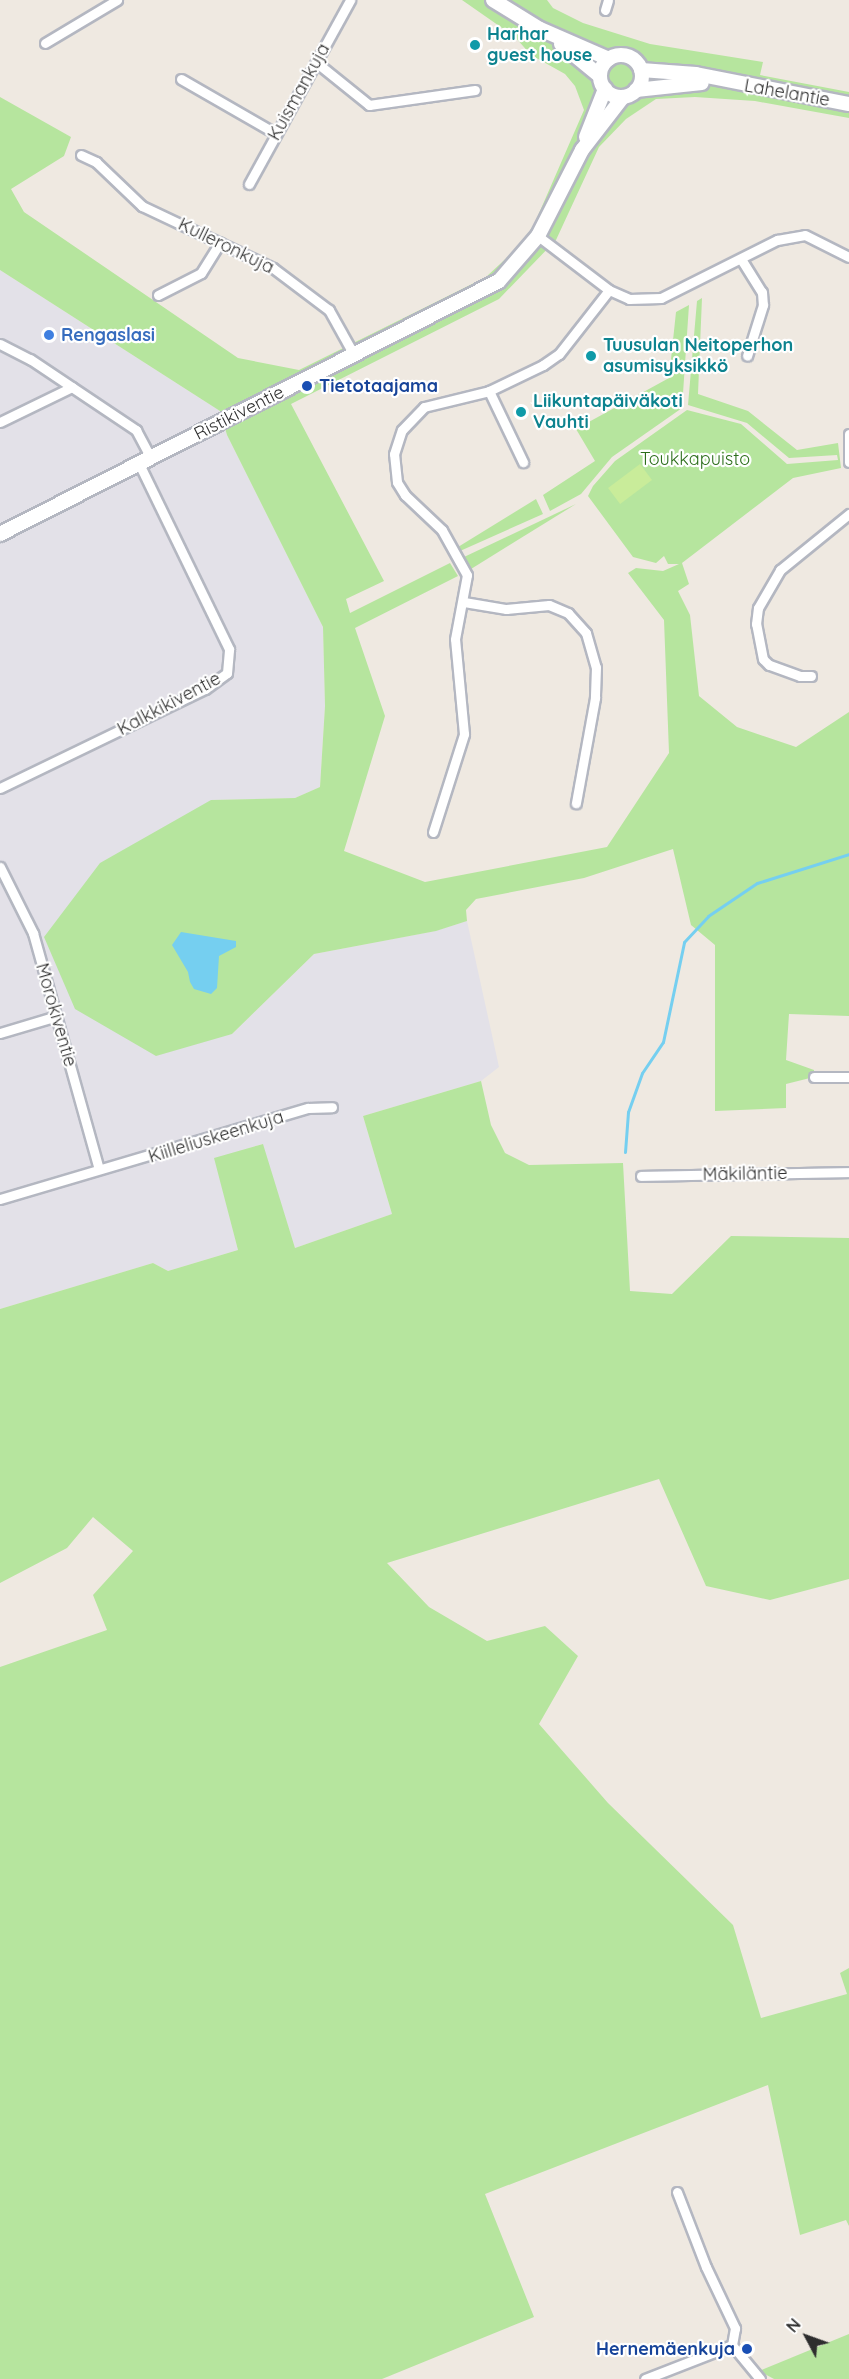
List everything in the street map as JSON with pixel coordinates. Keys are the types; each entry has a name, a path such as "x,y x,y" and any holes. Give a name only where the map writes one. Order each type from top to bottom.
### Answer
{"street":[{"path":"45,43 117,0"},
{"name":"Kuismankuja","path":"249,184 350,0"},
{"path":"493,0 540,29 623,97 636,90 641,70 628,56 609,58 540,29"},
{"path":"602,82 609,58"},
{"path":"316,63 369,105 475,90"},
{"name":"Lahelantie","path":"641,70 696,74 725,82 849,104"},
{"path":"181,79 275,134"},
{"name":"Ristikiventie","path":"0,534 499,281 538,237 582,150 602,82"},
{"name":"Lahelantie","path":"636,90 725,82"},
{"name":"Ristikiventie","path":"582,150 623,97"},
{"name":"Kulleronkuja","path":"81,155 96,162 142,206 273,268 329,310 354,355"},
{"path":"538,237 609,290 629,299 661,298 777,240 805,235 849,257"},
{"path":"158,295 201,273 220,242"},
{"path":"741,259 762,292 763,305 747,356"},
{"path":"433,832 465,734 455,639 464,602 467,575 442,530 405,495 397,482 394,454 402,430 424,408 489,391 559,354 609,290"},
{"path":"0,344 30,358 136,430 145,461"},
{"path":"0,422 72,387"},
{"path":"489,391 523,462"},
{"path":"849,434 849,462"},
{"name":"Kalkkikiventie","path":"0,788 205,689 227,673 229,649 145,461"},
{"path":"812,675 789,673 769,665 763,659 756,624 758,608 780,570 849,514"},
{"path":"464,602 506,609 549,605 568,613 586,633 596,667 595,698 576,803"},
{"name":"Morokiventie","path":"0,867 33,933 99,1168"},
{"path":"0,1033 57,1016"},
{"path":"814,1077 849,1077"},
{"name":"Kiilleliuskeenkuja","path":"0,1199 308,1108 332,1107"},
{"name":"Mäkiläntie","path":"641,1176 849,1172"},
{"path":"677,2192 706,2267 735,2328 732,2344 760,2379"},
{"path":"645,2379 732,2344"}],"shaded area":[{"path":"0,270 220,411 227,435 323,627 325,706 320,787 295,798 211,800 232,1034 314,954 435,931 467,921 499,1067 481,1081 363,1116 392,1214 295,1248 262,1144 215,1159 238,1250 168,1271 153,1263 0,1309"}],"green space":[{"name":"Toukkapuisto","path":"462,0 547,0 553,8 583,23 650,44 763,62 760,75 849,92 849,118 755,101 695,97 656,99 626,119 599,147 556,240 499,299 291,404 384,581 346,599 350,613 450,563 458,576 355,628 385,716 344,851 425,882 607,847 669,753 664,620 628,573 636,568 663,571 679,564 668,564 664,556 656,563 633,557 588,496 593,486 615,461 687,410 741,424 787,464 838,460 837,455 789,458 747,423 688,405 697,301 702,298 698,394 748,411 797,450 838,443 841,468 793,478 682,563 689,584 678,591 690,615 699,696 737,727 796,747 849,712 849,1016 789,1014 786,1060 814,1070 814,1077 786,1084 786,1108 715,1111 715,945 691,925 673,849 584,878 476,899 466,910 467,921 436,931 314,954 232,1034 156,1056 75,1009 44,937 100,863 211,800 295,798 320,787 325,706 323,627 227,435 220,411 0,270 0,97 71,137 64,156 11,189 24,212 238,358 299,370 486,277 512,253 533,227 584,110 575,86 565,74 531,55 515,37"},
{"path":"689,305 682,408 612,457 581,494 550,511 543,495 595,461 576,429 669,378 676,312"},
{"path":"640,464 652,480 620,504 608,488"},
{"path":"536,499 543,514 460,551 458,547"},
{"path":"576,504 471,569 464,557"},
{"path":"481,1081 491,1125 505,1153 529,1165 623,1163 630,1291 672,1294 731,1236 849,1238 849,1579 770,1600 706,1586 659,1479 387,1563 429,1607 487,1641 545,1626 578,1656 539,1724 608,1803 733,1925 761,2018 847,1994 840,1973 849,1968 849,2226 846,2220 800,2235 768,2085 485,2194 534,2317 382,2379 0,2379 0,1667 107,1630 93,1595 133,1551 93,1517 67,1548 0,1583 0,1309 153,1263 168,1271 238,1250 214,1158 263,1144 295,1248 392,1214 363,1116"},
{"path":"849,2334 849,2379 774,2379 759,2371"}],"water":[{"path":"181,932 236,941 236,947 219,956 217,988 211,994 194,989 188,972 172,945"}],"waterway":[{"path":"625,1152 628,1112 642,1073 663,1042 684,942 708,916 757,883 849,854"}],"place":[{"name":"Harhar guest house","path":"475,45"},
{"name":"Rengaslasi","path":"49,335"},
{"name":"Tuusulan Neitoperhon asumisyksikkö","path":"591,356"},
{"name":"Tietotaajama","path":"307,386"},
{"name":"Liikuntapäiväkoti Vauhti","path":"521,412"},
{"name":"Hernemäenkuja","path":"747,2349"}]}
